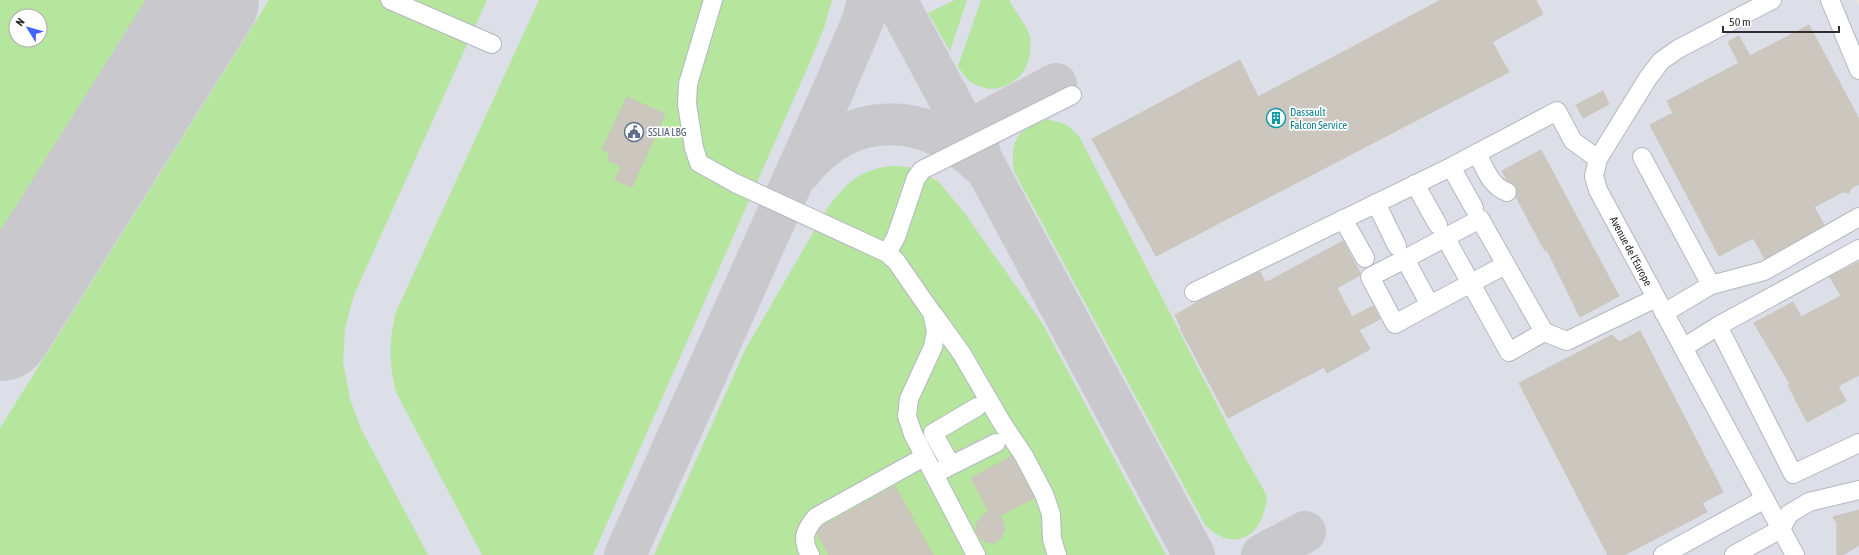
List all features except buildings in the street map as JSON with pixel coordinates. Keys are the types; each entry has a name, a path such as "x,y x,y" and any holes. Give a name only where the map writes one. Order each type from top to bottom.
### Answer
{"street":[{"path":"390,0 492,44"},
{"path":"713,0 688,84 687,98 690,128 699,163 735,183 887,253 896,261 962,354 1024,456 1044,494 1051,514 1052,539 1057,555"},
{"name":"Avenue de l'Europe","path":"1772,0 1678,49 1661,61 1606,144 1598,159 1594,176 1598,190 1794,555"},
{"path":"1830,0 1859,70"},
{"path":"887,253 896,237 916,178 922,170 1072,95"},
{"path":"1194,292 1451,167 1557,111 1573,141 1598,159"},
{"path":"1477,153 1492,183 1500,190 1507,192"},
{"path":"1642,157 1711,285"},
{"path":"1451,167 1474,208"},
{"path":"1415,184 1509,352 1544,332"},
{"path":"1376,203 1430,305"},
{"path":"1505,265 1395,324 1370,277 1401,252 1441,231 1480,219 1544,332 1567,341 1711,285 1764,271 1859,217"},
{"path":"1343,219 1365,258"},
{"path":"1683,348 1718,326 1859,249"},
{"path":"932,313 936,331 933,347 909,399 907,416 913,434 976,555"},
{"path":"1718,326 1793,474 1859,443"},
{"path":"951,466 933,433 977,407"},
{"path":"934,474 996,443"},
{"path":"810,555 804,544 808,527 816,516 924,456"},
{"path":"1734,555 1781,529 1789,514 1809,502 1859,490"},
{"path":"1663,555 1765,499"}],"shaded area":[{"path":"0,0 1857,0 1859,5 1859,555 0,555"}],"green space":[{"path":"0,0 146,0 0,232"},
{"path":"269,0 487,0 354,295 345,328 343,362 350,399 361,429 428,555 0,555 0,428"},
{"path":"539,0 832,0 824,28 810,62 593,555 482,555 396,392 390,352 396,312"},
{"path":"955,0 967,0 950,51 928,13"},
{"path":"981,0 1009,0 1024,23 1030,37 1030,53 1024,71 1010,84 993,89 983,88 969,81 958,66"},
{"path":"1047,119 1067,125 1079,136 1233,436 1267,496 1265,510 1260,521 1254,530 1246,536 1237,539 1227,539 1216,534 1205,525 1014,171 1013,150 1018,137 1029,127"},
{"path":"890,166 908,167 938,181 963,211 1042,323 1166,555 654,555 745,350 828,207 854,179 870,171"}],"taxiway":[{"path":"625,555 835,86 863,20 868,0"},
{"path":"896,0 1194,555"},
{"path":"981,159 978,146 979,134 988,120 1056,84"},
{"path":"801,171 820,151 841,136 864,128 888,124 912,127 936,134 959,147 980,164"},
{"path":"1262,555 1305,532"}],"runway":[{"path":"0,329 207,0"}],"place":[{"name":"Dassault Falcon Service","path":"1276,118"},
{"name":"SSLIA LBG","path":"634,132"}]}
